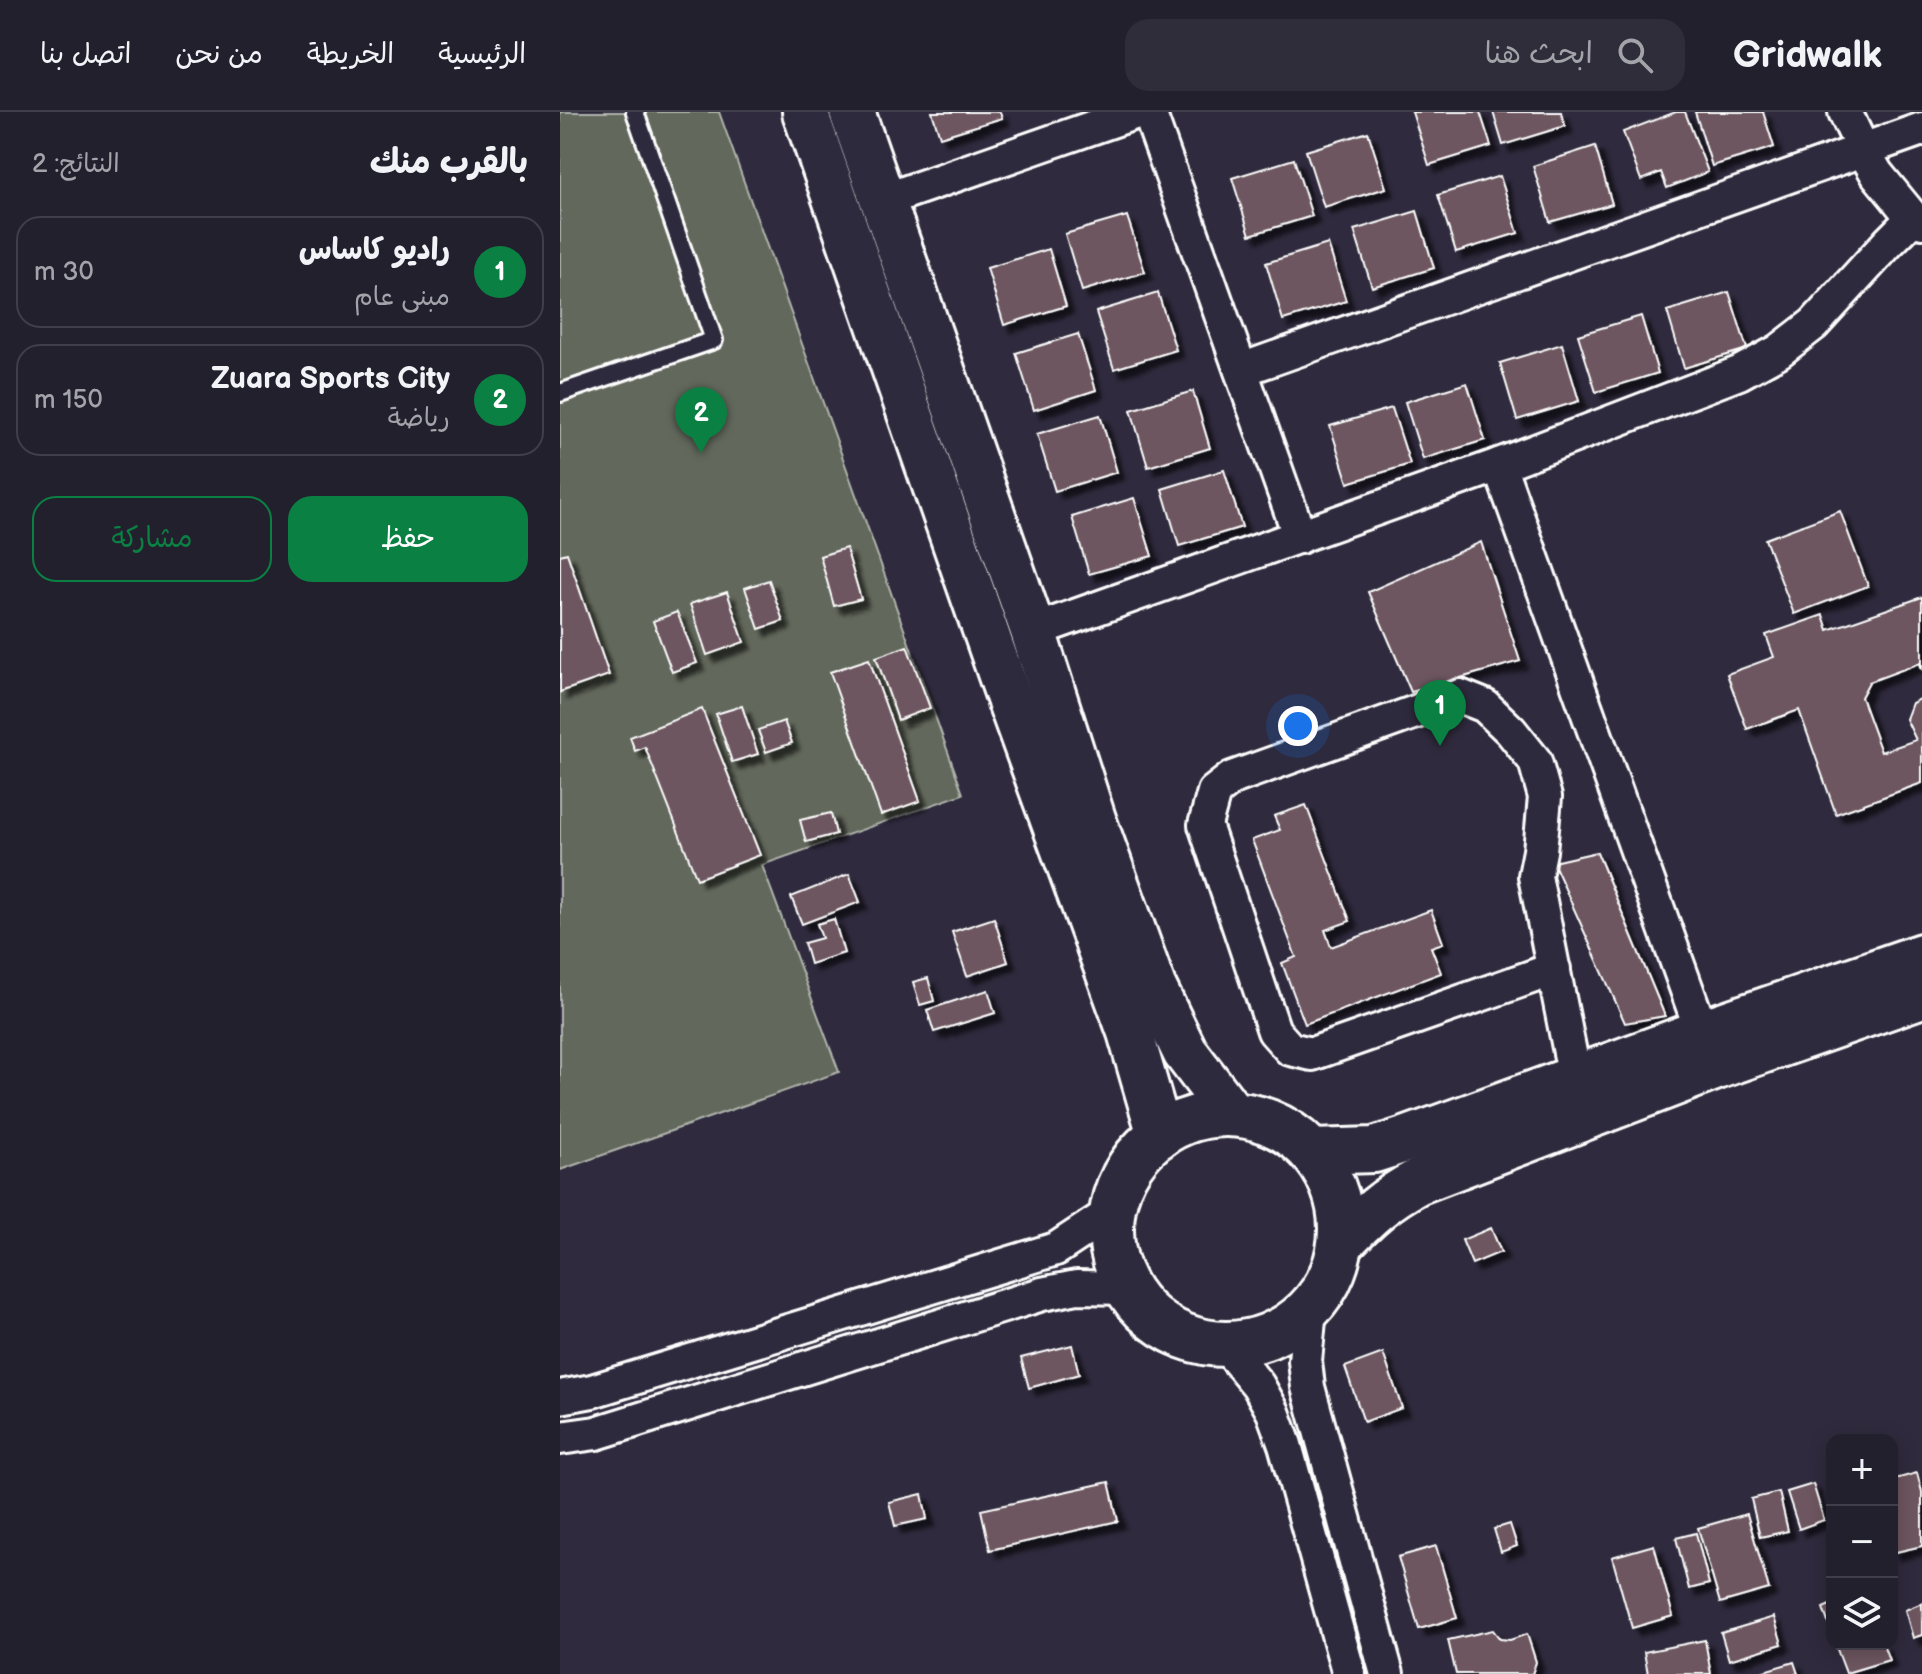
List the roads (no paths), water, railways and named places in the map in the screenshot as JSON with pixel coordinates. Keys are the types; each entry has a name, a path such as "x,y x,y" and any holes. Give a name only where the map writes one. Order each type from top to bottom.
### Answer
{"street":[{"path":"805,112 1011,704 1130,1032 1160,1135"},
{"path":"852,112 920,302 1033,631 1093,819 1153,986 1185,1052 1232,1114"},
{"path":"884,200 1137,112"},
{"path":"1149,112 1300,537"},
{"path":"1033,631 1499,465 1739,373 1779,351 1814,324 1888,243 1918,220 1886,187 1863,150 1845,112"},
{"path":"1241,370 1922,129"},
{"path":"877,316 920,302"},
{"path":"1499,465 1702,1032"},
{"path":"1554,969 1312,1054 1290,1049 1274,1031 1205,825 1214,792 1232,778 1460,696 1485,706 1511,731 1535,761 1545,797 1535,876 1554,969 1575,1078"},
{"path":"1312,1152 1374,1150 1922,956"},
{"path":"1342,1242 1369,1213 1417,1182 1722,1065 1922,995"},
{"path":"1232,1114 1276,1125 1312,1152 1331,1179 1340,1209 1342,1242 1332,1278 1310,1310 1271,1336 1225,1345 1186,1338 1153,1318 1127,1288 1114,1251 1112,1212 1121,1182 1137,1156 1160,1135 1182,1123 1207,1115 1232,1114"},
{"path":"560,1397 592,1391 1056,1249 1112,1212"},
{"path":"560,1438 596,1433 1042,1294 1077,1287 1127,1288"},
{"path":"1310,1310 1305,1361 1308,1387 1387,1674"},
{"path":"1225,1345 1258,1385 1273,1412 1349,1674"}],"lane":[{"path":"560,393 714,340 635,112"}],"place":[{"name":"Zuara Sports City","path":"701,453"},
{"name":"راديو كاساس","path":"1440,746"}]}
